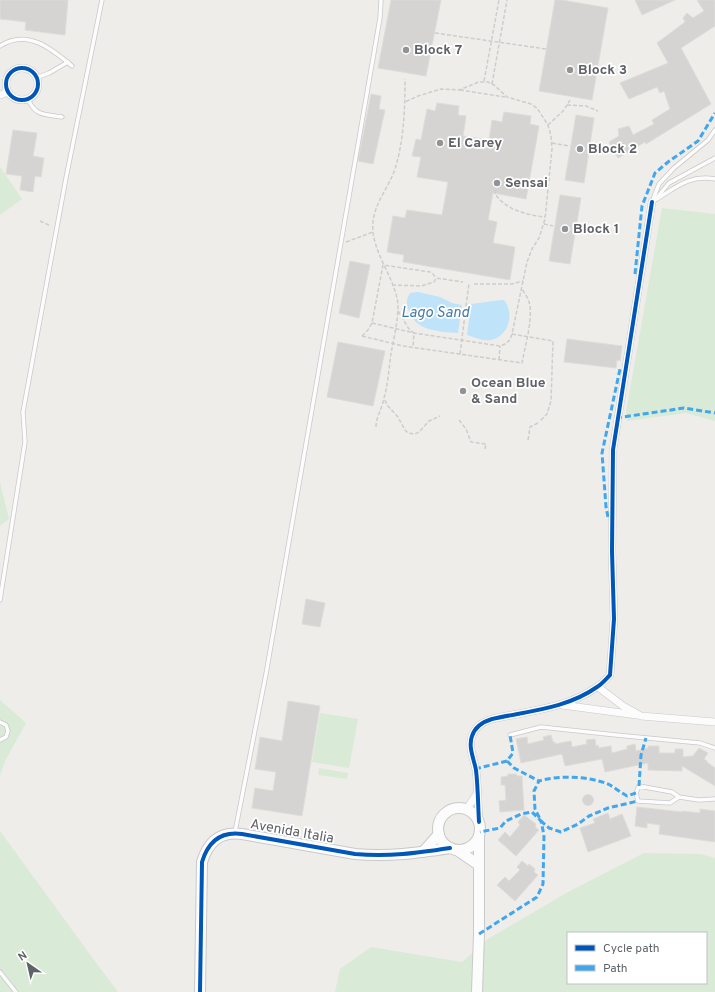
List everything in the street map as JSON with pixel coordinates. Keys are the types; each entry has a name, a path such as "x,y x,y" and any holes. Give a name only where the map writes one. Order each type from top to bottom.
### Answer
{"street":[{"path":"19,68 28,69 34,73 36,78 38,81 37,90 32,97 28,99 21,100 14,98 8,92 6,84 7,77 12,71 19,68"},
{"path":"0,95 8,92"},
{"path":"477,992 480,828 476,769 471,748 471,738 478,726 484,722 492,719 561,705 598,687 610,675 614,619 612,552 613,450 652,202"},
{"path":"598,687 623,706 642,716"},
{"path":"561,705 642,716 715,722"},
{"path":"466,810 477,794"},
{"path":"479,822 471,812 460,808 453,809 443,816 438,828 439,834 445,844 479,865"},
{"name":"Avenida Italia","path":"200,992 202,862 205,853 213,841 227,834 235,833 367,855 399,855 454,849"},
{"path":"423,852 439,834"},
{"path":"454,849 464,850 471,847 479,836"}],"lane":[{"path":"0,600 25,442 23,412 57,228 102,0"},
{"path":"235,833 266,674 380,18 381,0"},
{"path":"0,46 13,41 23,40 35,42 53,50 72,66"},
{"path":"36,78 49,73 68,62"},
{"path":"28,99 32,108 36,112 62,117"},
{"path":"652,202 659,184 674,168 708,140 715,130"},
{"path":"652,202 669,183 715,158"},
{"path":"652,202 685,181 707,178 715,179"},
{"path":"0,722 6,725 8,731 6,737 0,740"},
{"path":"510,735 541,726 616,736 700,743 715,748"},
{"path":"679,797 670,803 638,801 636,793 639,786 672,792 679,797 699,800 715,798"},
{"path":"0,972 16,992"}],"path":[{"path":"484,81 499,0"},
{"path":"492,84 507,0"},
{"path":"435,33 546,49"},
{"path":"376,427 376,420 384,398 397,310 396,295 383,265 373,232 372,223 376,207 394,171 401,143 405,102 405,79"},
{"path":"459,90 484,81 492,84 507,97"},
{"path":"372,323 414,333 500,346 508,342 512,334 522,289 526,262 532,248 539,238 544,224 552,143 548,125 537,108 531,104 507,97 441,89 418,96 405,102"},
{"path":"548,125 557,118 570,100"},
{"path":"567,105 580,105 598,111"},
{"path":"552,143 569,146"},
{"path":"496,190 496,194 499,199 509,207 522,212 545,217"},
{"path":"40,221 57,228"},
{"path":"544,224 553,226"},
{"path":"341,244 373,232"},
{"path":"383,265 430,272 436,278 463,282"},
{"path":"383,265 372,323 362,336 412,347 522,363 527,337 530,306 528,298 522,289"},
{"path":"392,285 421,286 434,282 436,278"},
{"path":"474,284 512,284 522,281"},
{"path":"460,354 469,283"},
{"path":"397,310 409,329 414,333"},
{"path":"412,347 414,333"},
{"path":"512,334 553,341 551,401 547,414 539,422 530,427 528,440"},
{"path":"499,360 500,346"},
{"path":"384,398 387,405 398,417 408,433 415,434 419,432 429,422 440,416"},
{"path":"459,420 466,428 471,442 486,444 485,449"}],"green space":[{"path":"0,167 22,199 0,215"},
{"path":"662,208 715,214 715,421 686,413 627,421 626,412"},
{"path":"0,482 9,519 0,526"},
{"path":"0,700 26,723 5,761 0,775"},
{"path":"320,713 358,719 349,768 312,762"},
{"path":"319,768 348,773 347,779 318,775"},
{"path":"0,831 91,956 118,992 0,992"},
{"path":"644,853 701,854 715,858 715,992 335,992 340,969 371,947 462,962 488,939 568,892"}],"water":[{"name":"Lago Sand","path":"418,292 440,297 452,303 462,305 458,333 429,329 417,323 412,318 407,302 410,293"},
{"path":"504,300 509,310 509,322 504,332 491,340 480,339 467,335 471,304"}],"building":[{"path":"0,0 68,0 65,35 25,30 26,22 0,19"},
{"name":"Block 7","path":"391,0 441,0 426,76 378,68"},
{"name":"Block 3","path":"555,0 608,8 592,100 539,91"},
{"path":"635,0 675,0 642,15"},
{"path":"697,0 715,0 715,26 681,48 711,104 646,144 645,142 618,158 609,142 619,136 618,129 629,126 633,135 654,124 652,120 670,109 664,91 660,93 657,87 629,99 620,83 668,63 657,43 685,22 683,18 687,13 693,18 704,11"},
{"path":"371,94 381,96 379,109 385,110 373,164 358,161"},
{"path":"437,103 459,106 458,115 466,116 463,136 489,140 492,120 502,122 504,112 531,116 530,124 539,126 526,199 493,193 488,220 497,222 493,243 515,247 510,280 403,262 404,255 387,252 393,216 405,218 407,210 442,215 448,182 417,177 421,157 412,156 416,139 421,140 427,109 435,111"},
{"name":"Block 2","path":"576,115 594,118 584,183 565,180"},
{"path":"13,130 37,133 33,156 44,158 41,177 35,176 33,192 20,190 22,176 6,174"},
{"name":"Block 1","path":"560,195 581,198 570,264 549,261"},
{"path":"350,261 370,265 359,318 339,313"},
{"path":"567,339 622,346 620,361 617,360 616,368 564,362"},
{"path":"338,342 385,351 373,406 327,397"},
{"path":"306,599 325,603 320,627 302,624"},
{"path":"288,701 320,706 302,816 252,808 255,788 273,791 276,772 255,769 260,737 282,741"},
{"path":"551,735 555,744 571,741 572,747 587,744 586,740 595,739 596,746 598,745 599,748 611,746 612,753 627,749 627,746 635,744 636,751 648,748 648,746 659,746 659,753 675,753 675,749 683,749 683,757 693,756 699,748 708,753 704,759 715,768 715,786 682,766 682,771 648,770 648,763 605,772 602,759 565,766 562,754 521,763 516,739 527,737 528,744 544,740 543,737"},
{"path":"508,774 522,776 524,810 500,812 499,801 506,800 505,785 501,785 501,777 508,776"},
{"path":"588,794 592,796 594,800 592,804 588,806 584,804 582,800 584,796"},
{"path":"637,807 700,813 700,809 715,811 715,842 659,834 660,825 647,823 647,828 635,826"},
{"path":"608,813 610,819 622,814 631,836 588,852 580,828 595,823 593,819"},
{"path":"524,815 536,824 535,827 539,830 516,856 498,840 505,832 510,837 520,825 518,822"},
{"path":"522,861 535,869 534,872 538,875 515,901 497,885 505,877 509,881 520,870 517,867"}],"marked path":[{"path":"635,274 642,206 655,173 698,141 715,113"},
{"path":"608,517 602,453 620,369"},
{"path":"616,418 684,408 715,413"},
{"path":"475,769 507,761 513,753 510,735"},
{"path":"639,786 641,755 646,738"},
{"path":"507,761 514,768 539,781"},
{"path":"636,793 627,796 608,784 591,779 574,777 547,779 539,781 534,791 535,809 541,821 549,828 561,832 578,824 589,816 608,808 638,801"},
{"path":"479,934 537,897 543,884 544,835 541,821 532,812 521,814 506,821 500,828 480,832"}],"cycle path":[{"path":"19,68 25,68 35,75 38,84 37,90 31,97 25,100 19,100 9,93 6,87 6,81 13,71 19,68"},
{"path":"479,822 478,789 471,744 473,733 477,727 492,719 559,705 572,700 599,686 610,675 614,619 612,551 613,450 652,202"},
{"path":"200,992 202,862 211,844 221,836 227,834 242,834 367,855 403,854 450,848"}],"place":[{"name":"Block 7","path":"406,50"},
{"name":"Block 3","path":"570,70"},
{"name":"El Carey","path":"440,143"},
{"name":"Block 2","path":"580,149"},
{"name":"Sensai","path":"497,183"},
{"name":"Block 1","path":"565,229"},
{"name":"Ocean Blue & Sand","path":"463,391"}]}
